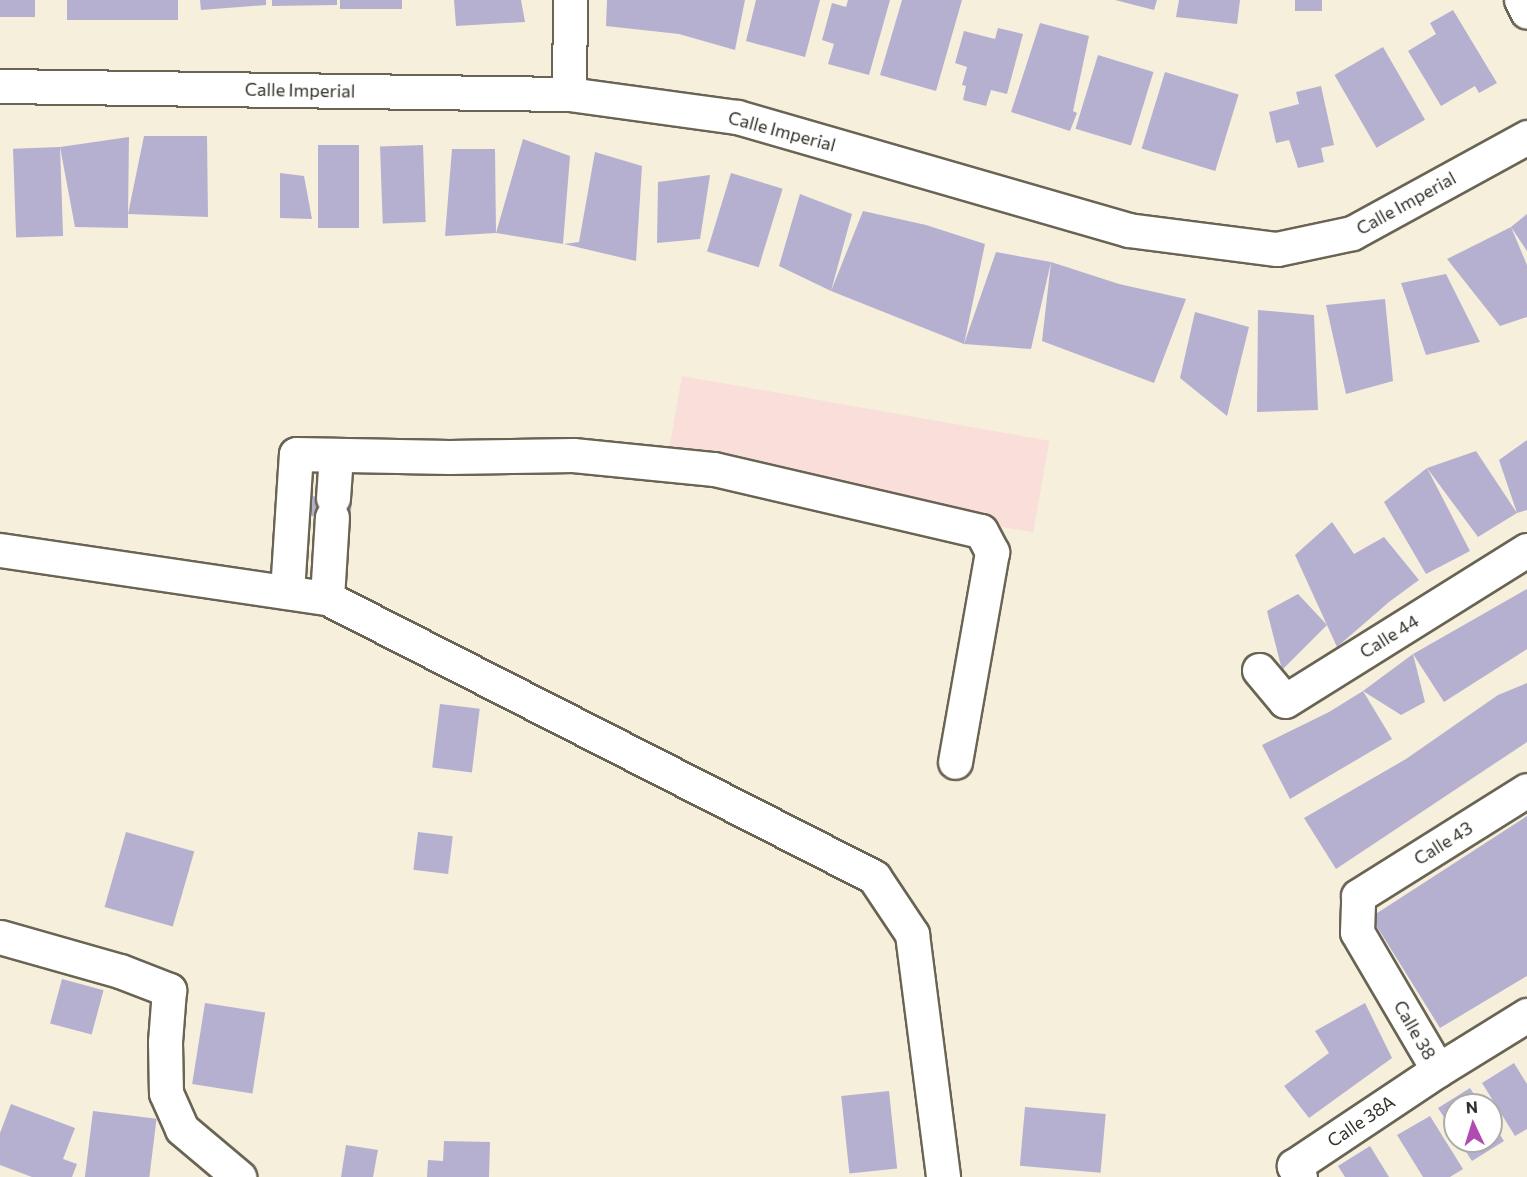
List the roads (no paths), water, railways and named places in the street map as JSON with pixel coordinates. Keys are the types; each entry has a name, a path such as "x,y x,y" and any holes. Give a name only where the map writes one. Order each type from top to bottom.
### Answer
{"street":[{"path":"569,94 570,0"},
{"path":"1521,0 1527,12"},
{"name":"Calle Imperial","path":"0,86 569,94 737,117 1128,230 1277,249 1352,233 1527,137"},
{"path":"287,592 296,454 573,455 714,469 981,531 992,552 955,762"},
{"path":"327,598 336,455"},
{"path":"0,550 327,598 874,877 912,934 943,1177"},
{"name":"Calle 44","path":"1259,670 1285,701 1527,550"},
{"name":"Calle 43","path":"1358,896 1527,790"},
{"name":"Calle 38","path":"1358,896 1357,932 1438,1070 1527,1015"},
{"path":"0,937 120,971 169,990 166,1093 182,1129 239,1177"},
{"name":"Calle 38A","path":"1299,1177 1294,1166 1438,1070"}]}
